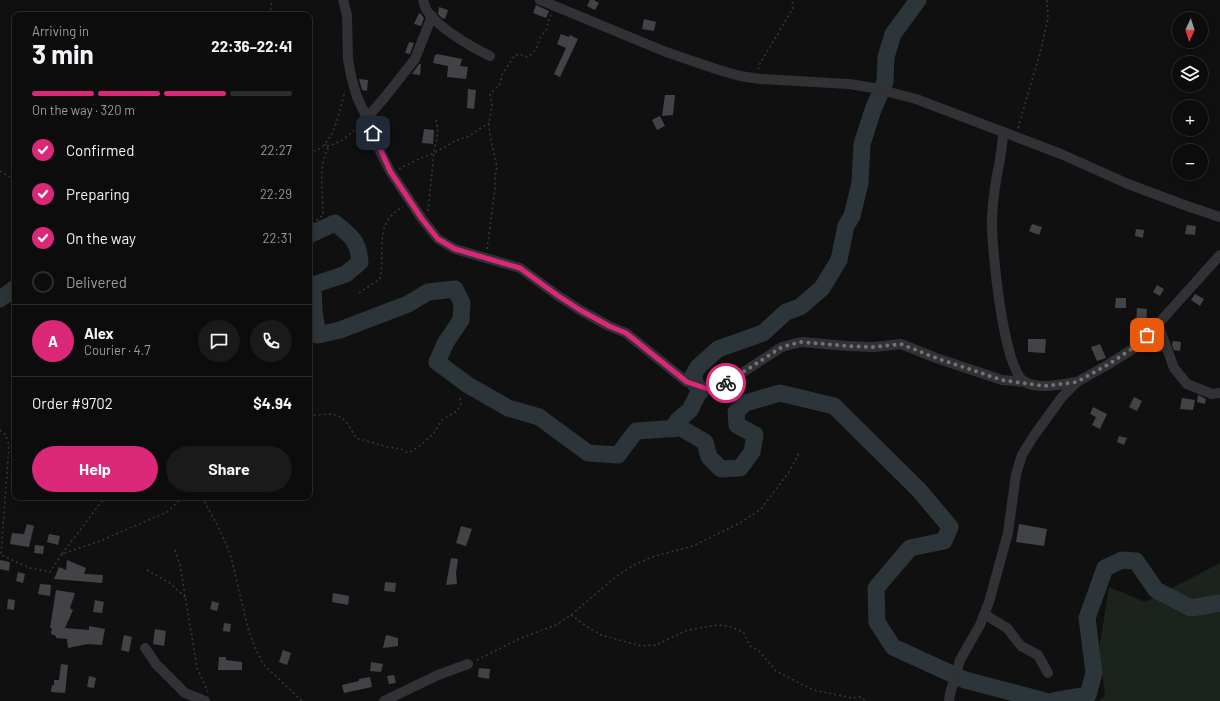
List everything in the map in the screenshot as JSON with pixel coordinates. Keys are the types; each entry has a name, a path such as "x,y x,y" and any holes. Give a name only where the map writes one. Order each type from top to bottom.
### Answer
{"street":[{"path":"343,0 347,15 348,59 357,97 390,171 438,239 455,249 520,268 580,310 609,326 626,333 687,382 708,389 723,385 782,347 801,342 874,347 901,344 936,358 1002,380 1026,382 1045,386 1077,382"},
{"path":"423,0 426,10 438,23 472,48 490,56"},
{"path":"540,0 666,52 740,76 760,79 849,84 874,88 916,99 1061,154 1128,184 1220,217"},
{"path":"367,118 386,97 415,58 432,16"},
{"path":"1003,132 1003,143 992,215 993,250 1003,321 1013,366 1017,373 1026,382"},
{"path":"950,697 960,660 980,625 991,595 1007,539 1016,474 1022,454 1043,421 1062,397 1077,382 1109,364 1136,346 1158,324 1220,255"},
{"path":"1158,324 1174,368 1187,384 1212,394 1220,393"},
{"path":"984,614 1007,628 1021,646 1038,655 1048,673"},
{"path":"145,648 156,664 185,693 207,698"},
{"path":"384,701 438,675 468,664"}],"path":[{"path":"270,12 272,0"},
{"path":"760,79 758,67 793,8 792,0"},
{"path":"1015,137 1040,53 1048,18 1047,0"},
{"path":"492,260 488,255 487,249 497,167 490,136 489,123 492,105 490,94 500,84 502,75 514,56 519,54 527,57 532,55 547,28 548,21 555,6"},
{"path":"312,152 319,149 325,144 335,125 351,76"},
{"path":"327,146 343,140 367,118"},
{"path":"427,225 435,142 438,132 436,119"},
{"path":"390,171 400,169 434,153 455,141 469,136 489,123"},
{"path":"312,224 323,215 322,172 324,156 328,149 325,144"},
{"path":"0,171 12,178"},
{"path":"359,293 380,279 382,271 382,234 388,220 398,210 412,202"},
{"path":"312,416 331,414 338,416 343,418 356,438 410,452 421,445 434,433 442,420 457,410 461,404 460,396"},
{"path":"0,430 6,434 9,446 1,555 30,568 50,572 103,500"},
{"path":"468,664 521,638 556,625 571,615 618,575 634,566 652,557 699,543 734,526 761,509 789,472 799,453"},
{"path":"62,554 106,538 167,512 180,500"},
{"path":"204,500 221,532 232,557 248,628 262,664 302,701"},
{"path":"175,550 180,565 197,668 207,698"},
{"path":"147,570 170,584 185,597"},
{"path":"571,615 601,635 641,646 656,645 685,631 704,626 719,624 732,627 744,634 750,646 759,651 776,671 813,690 852,698 861,697 866,701"}],"shaded area":[{"path":"1220,563 1220,701 1099,701 1105,695 1099,650 1109,587 1145,602"}],"building":[{"path":"590,0 594,0 599,3 595,10 587,6"},
{"path":"536,5 549,11 546,18 533,13"},
{"path":"439,7 448,10 445,19 438,14"},
{"path":"419,13 424,18 421,26 414,24"},
{"path":"644,19 656,22 654,31 642,29"},
{"path":"561,34 569,37 570,35 578,39 560,77 554,74 566,48 557,44"},
{"path":"409,42 414,43 410,54 405,53"},
{"path":"437,54 462,59 460,66 468,67 466,79 447,77 448,66 433,63 435,55"},
{"path":"419,64 421,64 420,75 412,74"},
{"path":"359,79 368,80 367,91 362,90"},
{"path":"468,89 476,90 474,109 467,108"},
{"path":"665,95 675,95 673,115 662,116"},
{"path":"660,116 665,126 657,130 652,120"},
{"path":"424,129 434,130 433,144 422,143"},
{"path":"1032,224 1042,227 1039,235 1029,231"},
{"path":"1187,225 1196,226 1195,235 1185,234"},
{"path":"1136,229 1144,230 1143,238 1135,236"},
{"path":"1157,285 1164,289 1160,296 1153,292"},
{"path":"1195,294 1204,299 1200,306 1191,300"},
{"path":"1116,298 1126,298 1126,308 1115,308"},
{"path":"1137,308 1147,309 1146,326 1136,325"},
{"path":"1028,339 1046,339 1045,353 1028,352"},
{"path":"1173,341 1181,342 1180,351 1174,350 1172,345"},
{"path":"1100,344 1106,358 1097,361 1091,347"},
{"path":"1198,395 1206,399 1205,404 1197,402"},
{"path":"1134,397 1142,401 1137,411 1129,407"},
{"path":"1182,398 1195,400 1193,410 1180,409"},
{"path":"1093,407 1107,414 1100,429 1092,425 1096,417 1090,414"},
{"path":"1119,436 1127,438 1124,445 1117,442"},
{"path":"27,524 34,526 29,547 10,544 12,533 24,534"},
{"path":"1019,524 1047,529 1044,546 1016,542"},
{"path":"461,526 472,529 466,546 456,543"},
{"path":"49,534 60,536 58,545 47,542"},
{"path":"35,545 44,546 43,554 34,553"},
{"path":"451,558 458,559 456,573 457,584 446,585"},
{"path":"0,560 10,562 9,571 0,569"},
{"path":"67,560 86,568 84,574 103,575 102,583 54,579 59,567 66,570"},
{"path":"18,572 25,574 23,583 16,581"},
{"path":"385,582 396,583 395,592 384,591"},
{"path":"40,584 51,585 50,596 38,594"},
{"path":"56,590 75,593 70,608 73,610 65,628 89,630 89,626 105,629 102,645 88,644 68,648 67,639 56,638 56,636 51,634 52,628 50,628"},
{"path":"333,593 349,596 348,605 332,602"},
{"path":"8,599 15,600 14,610 7,609"},
{"path":"95,600 104,602 102,613 93,612"},
{"path":"212,601 219,603 217,611 210,609"},
{"path":"224,623 231,624 230,632 223,631"},
{"path":"155,629 166,631 164,646 153,644"},
{"path":"124,635 132,637 129,652 121,650"},
{"path":"386,635 398,638 398,646 383,648"},
{"path":"283,650 291,653 287,665 279,662"},
{"path":"219,657 226,657 226,660 242,662 242,670 218,670"},
{"path":"371,662 383,664 381,672 370,671"},
{"path":"61,664 68,665 65,693 51,692 52,685 54,685 54,680 59,680"},
{"path":"479,668 490,669 489,679 478,677"},
{"path":"394,675 396,683 389,684 387,676"},
{"path":"89,676 96,678 94,688 87,687"},
{"path":"370,677 372,687 344,693 342,685"}],"waterway":[{"path":"672,429 678,420 690,410 698,394 702,390 696,385 693,376 698,367 718,349 763,333 786,312 800,307 822,288 839,260 846,226 852,216 860,183 862,144 873,110 885,82 886,57 893,34 918,0"},
{"path":"312,234 335,223 353,239 358,248 360,262 346,274 313,285 314,311 318,335 340,330 408,304 428,292 455,289 462,303 461,320 446,342 437,362 468,385 508,408 539,417 588,453 618,455 636,431 681,428 705,442 709,457 721,469 740,468 752,452 755,435 737,425 736,412 745,403 780,393 834,406 919,490 950,527 944,541 910,548 876,588 877,622 893,647 965,680 1045,701"},
{"path":"0,299 12,290"},
{"path":"1053,701 1088,695 1094,673 1087,618 1105,568 1122,560 1136,561 1156,590 1191,608 1220,603"}],"way so far":[{"path":"726,383 782,347 801,342 874,347 901,344 936,358 1002,380 1026,382 1034,385 1045,386 1077,382 1109,364 1136,346 1147,335"}],"route":[{"path":"373,133 390,171 422,219 438,239 455,249 520,268 580,310 609,326 626,333 687,382 708,389 726,383"}]}
